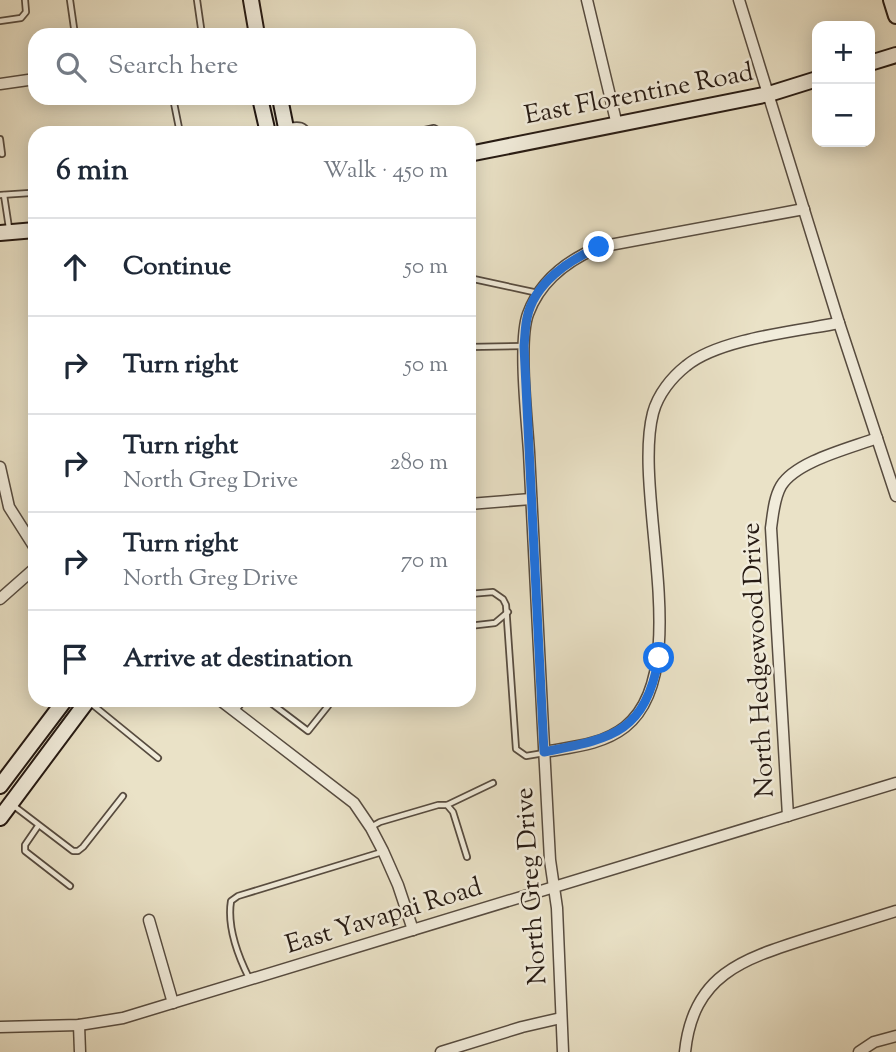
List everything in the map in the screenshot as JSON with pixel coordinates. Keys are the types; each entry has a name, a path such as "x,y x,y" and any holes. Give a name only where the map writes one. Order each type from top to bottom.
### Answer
{"street":[{"path":"251,0 256,28"},
{"path":"587,0 617,125"},
{"path":"739,0 839,323 896,496"},
{"path":"891,0 896,16"},
{"path":"875,61 896,55"},
{"path":"0,85 28,80"},
{"name":"East Florentine Road","path":"476,153 769,94 812,81"},
{"path":"262,105 267,126"},
{"path":"281,105 285,126"},
{"name":"North Greg Drive","path":"563,1052 557,908 553,888 544,752 531,499 524,346 527,316 551,276 577,257 599,247 804,209"},
{"path":"5,233 28,231"},
{"path":"544,752 599,741 625,727 644,706 653,684 659,658 656,558 649,467 650,438 653,411 667,385 688,364 711,352 743,341 839,323"},
{"name":"North Hedgewood Drive","path":"788,816 771,528 773,509 780,486 791,474 807,465 877,438"},
{"path":"0,467 9,507 28,537"},
{"path":"476,503 531,499"},
{"path":"0,598 28,574"},
{"path":"0,786 60,707"},
{"path":"0,818 5,798 82,707"},
{"path":"230,707 354,803 383,851 413,930"},
{"name":"East Yavapai Road","path":"0,1027 79,1025 123,1018 896,783"},
{"path":"685,1052 688,1029 696,1008 710,987 733,967 756,955 896,911"},
{"path":"149,920 173,1003"},
{"path":"441,1052 561,1018"},
{"path":"79,1025 80,1052"},
{"path":"859,1052 874,1042 896,1036"}],"lane":[{"path":"0,20 21,18 26,12 25,0"},
{"path":"70,0 74,28"},
{"path":"197,0 201,28"},
{"path":"174,105 179,126"},
{"path":"0,139 2,155"},
{"path":"5,233 2,195 28,194"},
{"path":"476,280 539,294"},
{"path":"476,347 524,346"},
{"path":"476,593 493,592 503,599 508,611 516,749 526,756 544,752"},
{"path":"476,625 495,622 508,611"},
{"path":"96,707 158,758"},
{"path":"235,711 238,707"},
{"path":"276,707 308,731 326,707"},
{"path":"371,828 380,822 438,805 447,805 494,783"},
{"path":"5,798 72,851 78,851 123,796"},
{"path":"447,805 453,812 467,857"},
{"path":"38,826 25,845 25,851 70,886"},
{"path":"250,980 237,948 229,911 231,901 239,896 383,851"}],"route":[{"path":"599,247 577,257 551,276 527,316 524,346 544,752 599,741 625,727 644,706 659,658"}]}
